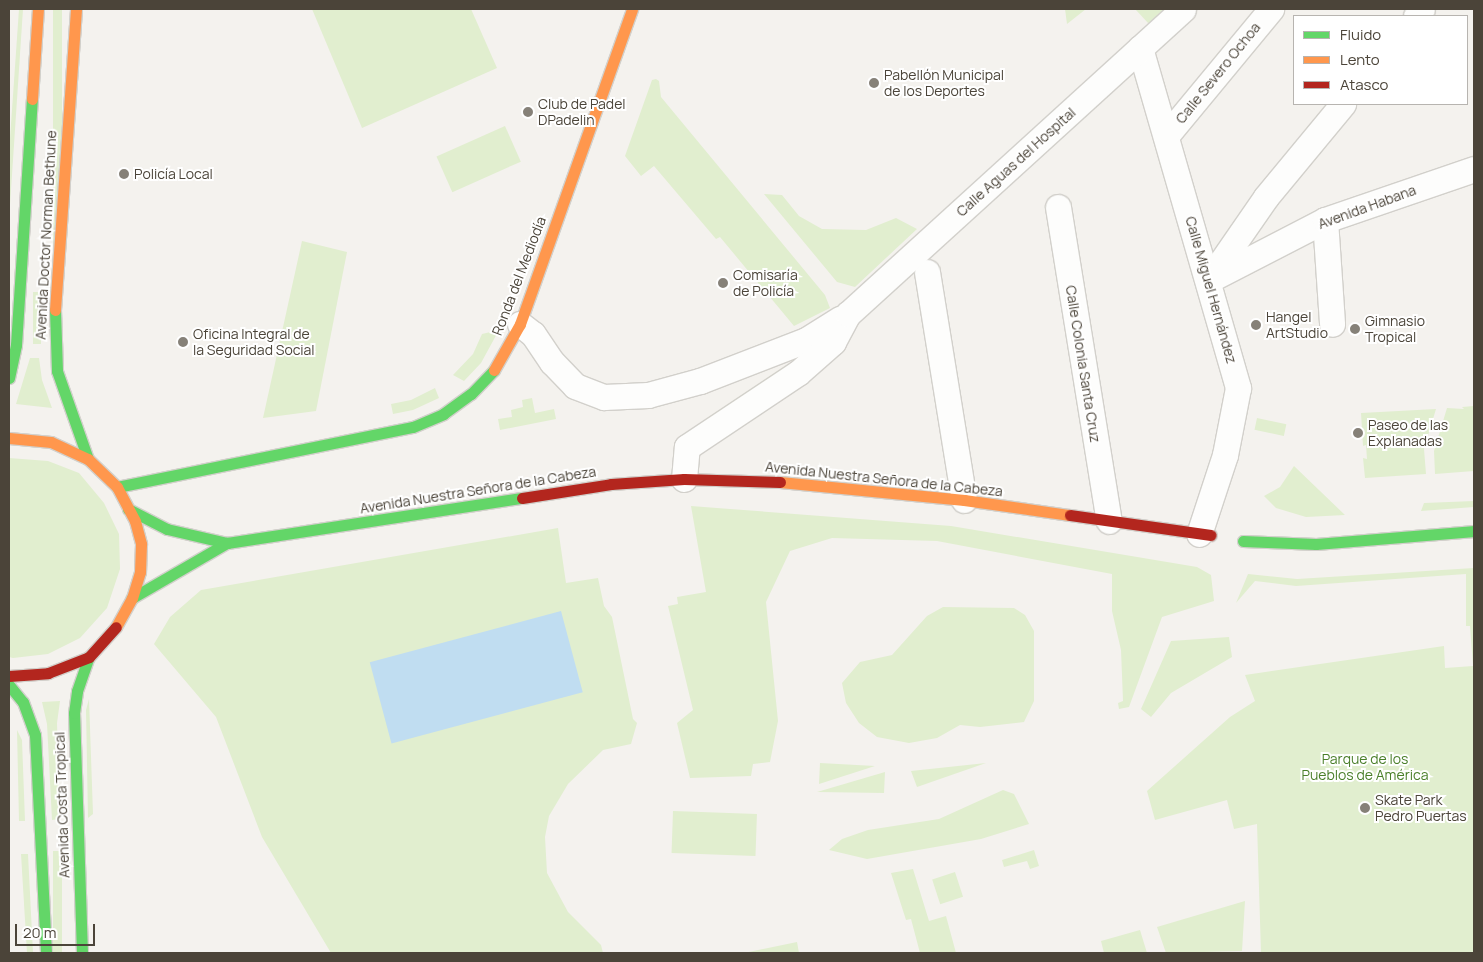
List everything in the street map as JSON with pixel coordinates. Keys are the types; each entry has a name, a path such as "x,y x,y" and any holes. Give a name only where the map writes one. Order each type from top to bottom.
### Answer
{"main road":[{"name":"Avenida Doctor Norman Bethune","path":"9,378 16,345 38,9"},
{"name":"Avenida Doctor Norman Bethune","path":"76,9 54,330 56,371 88,458"},
{"name":"Ronda del Mediodía","path":"117,487 413,427 443,414 471,394 498,366 520,324 632,9"},
{"path":"9,438 52,442 88,458 117,487 128,509 141,544 140,572 132,598 114,632 89,657 48,673 9,676"},
{"name":"Avenida Nuestra Señora de la Cabeza","path":"132,598 227,543 611,484 684,479 804,483 964,500 1205,534"},
{"name":"Avenida Nuestra Señora de la Cabeza","path":"128,509 167,529 227,543"},
{"path":"1243,541 1316,544 1474,531"},
{"name":"Avenida Costa Tropical","path":"82,953 74,713 77,691 89,657"},
{"name":"Avenida Costa Tropical","path":"9,685 23,702 35,736 46,953"}],"street":[{"name":"Calle Aguas del Hospital","path":"520,324 533,334 552,362 575,386 604,397 648,395 700,381 818,334 848,314 1183,9"},
{"name":"Calle Severo Ochoa","path":"1166,136 1271,9"},
{"name":"Calle Miguel Hernández","path":"1140,48 1209,280 1238,388 1225,455 1205,534"},
{"path":"1209,280 1266,197 1342,105"},
{"name":"Avenida Habana","path":"1209,280 1325,220 1474,169"},
{"name":"Calle Colonia Santa Cruz","path":"1058,207 1109,521"},
{"path":"1325,220 1332,324"},
{"path":"928,272 964,500"},
{"name":"Calle Aguas del Hospital","path":"684,479 687,447 798,373 833,342 848,314"}],"green space":[{"path":"19,9 23,9 9,220 9,153"},
{"path":"53,9 62,9 62,264 53,264"},
{"path":"312,9 471,9 497,68 362,128"},
{"path":"1065,9 1086,9 1067,24"},
{"path":"1135,9 1165,9 1149,24"},
{"path":"656,79 659,81 661,97 825,295 830,308 794,326 720,237 716,239 654,166 641,176 625,156 652,80"},
{"path":"505,126 521,162 452,192 436,157"},
{"path":"764,194 782,195 799,216 822,229 866,230 896,218 917,229 855,287 837,282"},
{"path":"302,241 347,252 316,411 263,418"},
{"path":"33,292 41,292 41,344 33,344"},
{"path":"499,330 481,363 464,381 453,375 473,354 482,334"},
{"path":"30,358 39,358 42,380 52,408 16,404"},
{"path":"435,388 439,398 413,410 393,414 391,404 411,400"},
{"path":"532,398 535,413 554,409 556,419 500,430 498,419 512,417 511,410 523,407 522,400"},
{"path":"1474,406 1474,471 1435,474 1434,451 1447,408 1464,409 1462,407"},
{"path":"1436,409 1424,449 1426,474 1365,478 1363,458 1367,459 1366,445 1363,446 1361,413"},
{"path":"1257,418 1286,424 1284,436 1255,430"},
{"path":"9,458 48,461 79,473 104,503 119,534 120,569 107,608 80,638 48,654 13,658 9,657"},
{"path":"1294,466 1345,515 1306,517 1276,508 1264,496 1280,487"},
{"path":"1474,501 1474,507 1421,511 1424,503"},
{"path":"691,506 951,526 1197,567 1211,575 1214,601 1162,617 1129,707 1119,709 1118,703 1123,701 1121,650 1112,611 1112,574 937,541 832,538 790,551 766,602 778,721 770,762 753,764 751,776 690,778 677,723 693,710 668,606 678,604 677,597 706,592"},
{"path":"558,528 566,583 598,578 604,606 612,617 633,719 637,723 631,744 603,750 568,784 549,816 545,837 547,873 568,912 601,945 603,953 331,953 262,837 216,717 154,644 170,617 201,590"},
{"name":"Parque de los Pueblos de América","path":"1474,568 1474,953 1261,953 1257,824 1234,829 1227,800 1155,820 1147,791 1230,717 1255,701 1245,675 1444,646 1445,668 1473,666 1470,626 1466,626 1466,574 1296,586 1255,581 1236,603 1248,574 1297,579"},
{"path":"943,607 1014,608 1025,615 1034,631 1034,701 1024,722 980,727 960,725 937,738 909,743 877,737 859,723 846,703 842,683 860,662 892,655 927,616"},
{"path":"1229,637 1232,657 1171,693 1151,717 1141,709 1171,641"},
{"path":"89,699 93,814 88,818 86,710"},
{"path":"60,701 57,723 60,819 52,820 47,724 42,702"},
{"path":"17,730 22,740 25,821 19,821"},
{"path":"820,763 875,766 819,784"},
{"path":"986,763 917,787 911,771"},
{"path":"885,772 884,793 817,792"},
{"path":"1003,790 1014,794 1029,824 981,839 867,859 829,850 842,839 868,830 939,819"},
{"path":"673,811 757,814 755,856 672,853"},
{"path":"1034,850 1039,866 1030,869 1027,861 1004,867 1002,860"},
{"path":"53,851 62,851 62,953 53,953"},
{"path":"21,854 28,854 33,953 27,953"},
{"path":"913,869 929,921 946,916 956,953 920,953 911,919 906,920 891,873"},
{"path":"955,872 963,897 940,904 932,879"},
{"path":"1245,901 1242,951 1166,953 1157,927"},
{"path":"1140,930 1147,953 1104,953 1101,941"},
{"path":"797,942 799,953 744,953"}],"water":[{"path":"561,611 583,692 391,743 370,662"}],"traffic: fast":[{"path":"9,378 16,345 32,99"},
{"path":"55,310 57,371 88,459"},
{"path":"117,487 413,427 443,414 471,394 494,370"},
{"path":"128,509 167,529 227,543 522,498"},
{"path":"1243,541 1316,544 1474,531"},
{"path":"132,598 227,543"},
{"path":"82,953 74,713 77,691 89,657"},
{"path":"9,685 23,702 35,735 46,953"}],"traffic: slow":[{"path":"32,99 38,9"},
{"path":"55,310 76,9"},
{"path":"494,370 520,324 632,9"},
{"path":"9,438 51,442 88,459 117,487 135,521 141,544 140,572 132,598 116,627"},
{"path":"780,482 964,500 1070,515"}],"traffic: jam":[{"path":"522,498 611,484 684,479 780,482"},
{"path":"1070,515 1211,535"},
{"path":"9,676 48,673 89,657 116,627"}],"place":[{"name":"Pabellón Municipal de los Deportes","path":"874,83"},
{"name":"Club de Padel DPadelin","path":"528,112"},
{"name":"Policía Local","path":"124,174"},
{"name":"Comisaría de Policía","path":"723,283"},
{"name":"Hangel ArtStudio","path":"1256,325"},
{"name":"Gimnasio Tropical","path":"1355,329"},
{"name":"Oficina Integral de la Seguridad Social","path":"183,342"},
{"name":"Paseo de las Explanadas","path":"1358,433"},
{"name":"Skate Park Pedro Puertas","path":"1365,808"}]}
